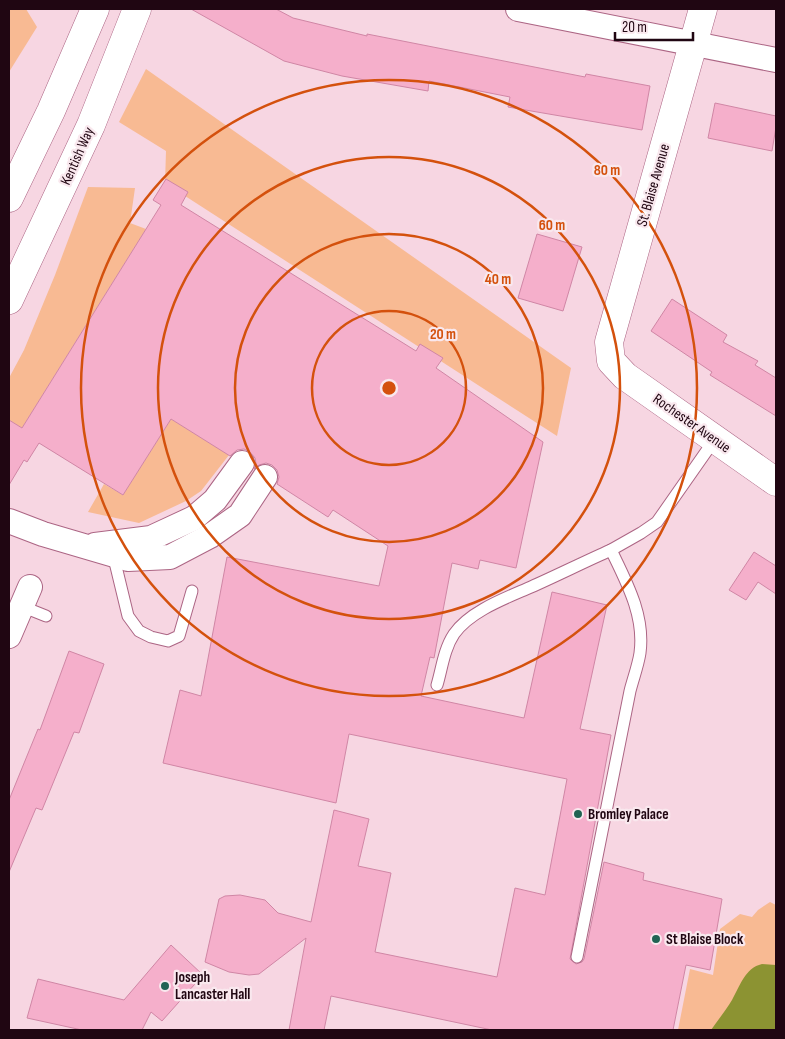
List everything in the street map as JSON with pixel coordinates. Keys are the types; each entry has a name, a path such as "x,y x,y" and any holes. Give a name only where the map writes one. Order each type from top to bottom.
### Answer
{"street":[{"path":"9,198 95,9"},
{"name":"Kentish Way","path":"9,300 91,125 137,9"},
{"path":"518,9 776,60"},
{"name":"St. Blaise Avenue","path":"611,361 609,342 703,9"},
{"name":"Rochester Avenue","path":"611,361 626,376 776,482"},
{"path":"9,521 42,534 86,546 112,549 152,538 194,518 215,500 242,463"},
{"path":"112,549 128,558 170,557 210,536 240,515 262,482"},
{"path":"9,636 26,596"}],"lane":[{"path":"437,685 446,648 454,633 463,624 483,609 611,550 657,522 715,439"},
{"path":"112,549 128,616 139,631 151,638 168,641 179,636 192,591"},
{"path":"578,957 630,691 640,654 641,629 632,593 611,550"},
{"path":"26,596 46,616"}],"shaded area":[{"path":"9,9 26,9 37,27 9,72"},
{"path":"146,69 571,368 557,436 165,183 166,151 119,122"},
{"path":"88,187 135,188 130,223 146,229 22,428 9,420 9,378 24,350"},
{"path":"171,419 229,455 201,491 186,501 139,523 88,512 104,484 123,495"},
{"path":"770,902 776,905 776,984 728,1030 678,1030 690,969 713,975 720,929 740,914 752,917 758,910"},
{"path":"762,964 776,965 776,1030 711,1030 730,1004 747,973"}],"building":[{"path":"191,9 276,9 293,18 367,36 367,34 585,77 586,74 650,86 642,130 508,107 510,97 429,81 428,91 342,76 284,61"},
{"path":"715,103 776,116 772,151 708,138"},
{"path":"166,179 188,192 181,205 416,351 420,344 443,358 436,368 543,442 516,568 480,560 478,569 452,563 434,658 430,657 421,696 524,718 552,592 607,605 580,729 611,735 570,959 576,964 584,959 604,862 644,873 643,880 722,899 710,970 686,965 673,1030 492,1030 331,996 324,1030 289,1030 306,938 259,974 249,975 229,972 205,962 219,899 225,896 240,895 265,900 278,913 311,922 334,810 369,819 358,866 391,873 375,952 497,977 515,888 545,895 567,779 349,734 336,803 163,763 180,690 201,696 227,557 379,586 388,546 333,510 328,517 277,484 279,477 277,470 272,465 266,463 254,469 256,464 255,458 250,452 244,449 237,450 230,456 171,419 123,495 39,443 27,462 24,460 9,485 9,420 22,428 161,205 153,200"},
{"path":"537,234 582,247 563,311 518,298"},
{"path":"672,299 727,335 723,342 758,361 755,365 776,378 776,416 710,375 712,372 651,331"},
{"path":"754,552 776,566 776,594 758,582 746,600 729,590"},
{"path":"69,651 104,664 79,733 74,732 42,810 36,808 9,872 9,800 38,729 40,730"},
{"name":"Joseph Lancaster Hall","path":"171,945 203,975 162,1021 151,1012 142,1030 82,1030 27,1018 38,979 124,1000"}],"place":[{"name":"Bromley Palace","path":"578,814"},
{"name":"St Blaise Block","path":"656,939"},
{"name":"Joseph Lancaster Hall","path":"165,986"}]}
